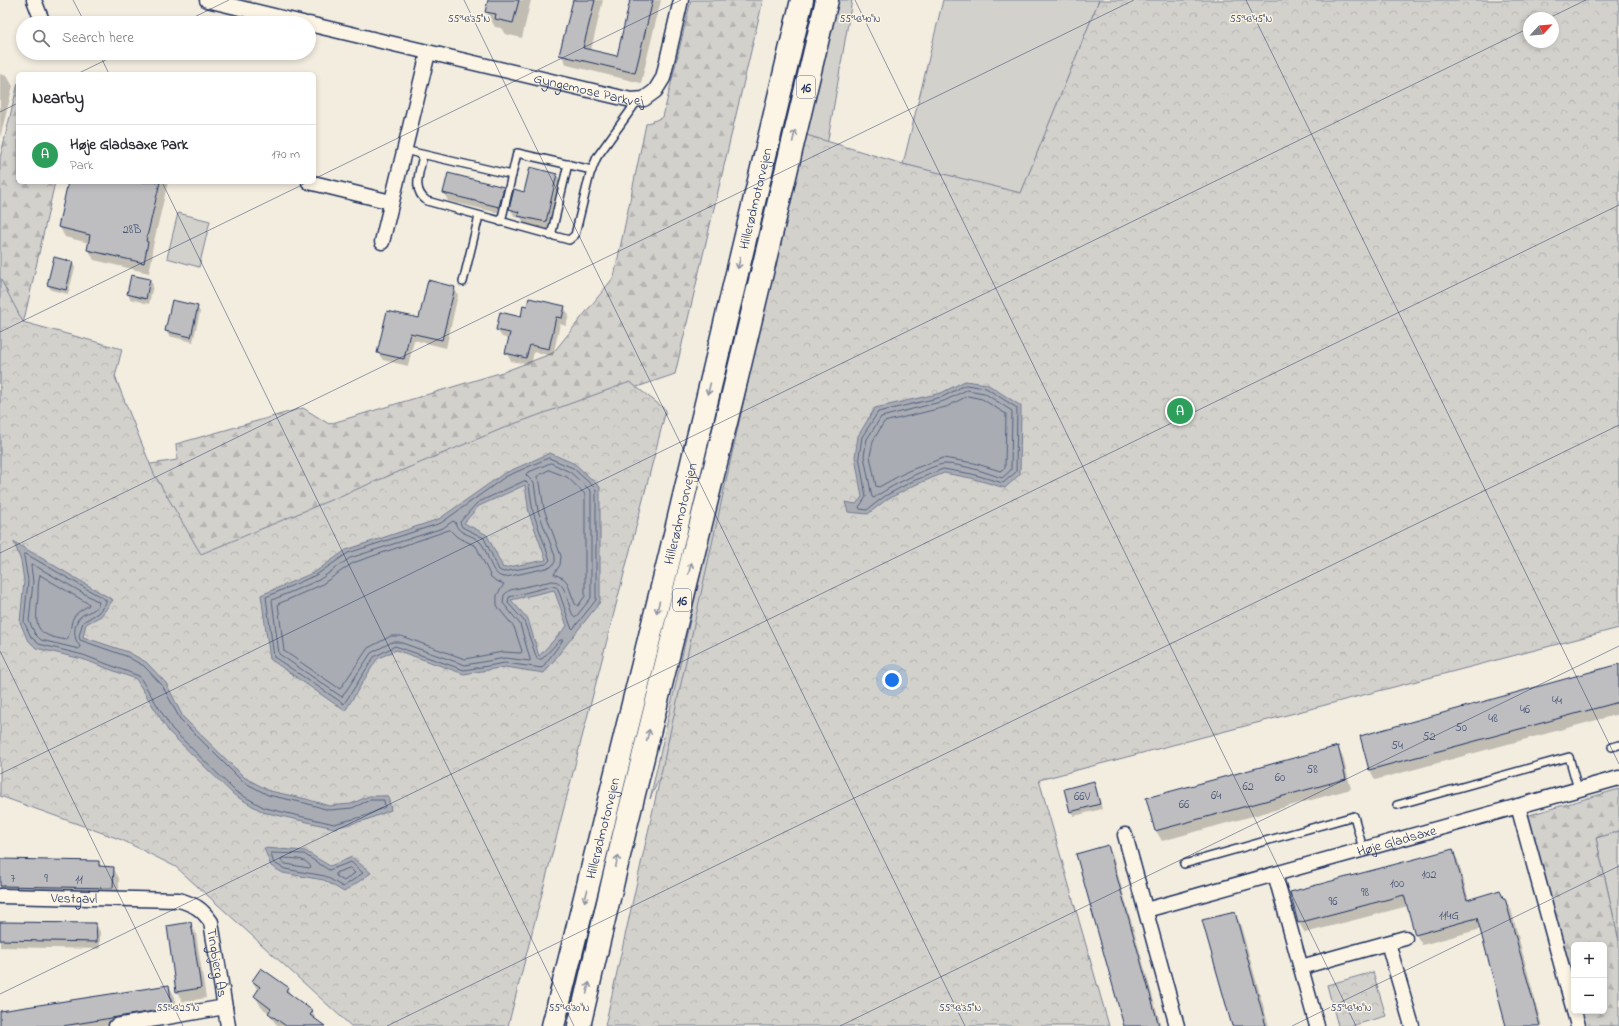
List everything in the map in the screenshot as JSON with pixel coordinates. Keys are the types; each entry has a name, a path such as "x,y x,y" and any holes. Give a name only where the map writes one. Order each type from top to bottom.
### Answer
{"highway":[{"path":"761,170 793,0"},
{"name":"Hillerødmotorvejen","path":"553,1026 670,555 802,0"},
{"name":"Hillerødmotorvejen","path":"579,1026 624,830 733,394 827,0"}],"street":[{"path":"34,0 40,16"},
{"path":"207,0 274,16"},
{"name":"Gyngemose Parkvej","path":"316,26 631,100 638,100 644,99 655,91 663,78 681,0"},
{"path":"382,242 428,53"},
{"path":"316,184 391,202"},
{"name":"Høje Gladsaxe","path":"1146,910 1619,778"},
{"path":"1518,806 1571,1000"},
{"path":"1125,835 1177,1026"},
{"path":"1275,874 1317,1026"},
{"name":"Vestgavl","path":"0,896 148,899"},
{"name":"Tingbjerg Ås","path":"148,899 179,900 192,904 203,911 211,922 228,1026"},
{"path":"1301,967 1405,938"},
{"path":"1388,943 1412,1026"},
{"path":"116,1026 225,1007"},
{"path":"1575,1014 1578,1026"}],"lane":[{"path":"423,155 417,188 420,195 427,201 566,240 573,237 592,170 602,150 638,100"},
{"path":"404,150 512,175"},
{"path":"501,222 517,153 592,170"},
{"path":"551,236 568,164"},
{"path":"463,282 479,216"},
{"path":"1397,805 1569,756 1578,789"},
{"path":"1184,864 1354,816 1363,849"}],"green space":[{"path":"691,0 763,0 675,374 570,410 261,595 0,467 0,158 16,91 16,184 55,184 8,391 115,375 145,465 177,460 176,444 303,408 329,424 506,371 553,353 614,277 646,124 663,117"},
{"path":"838,0 852,0 821,180 721,639 650,799 766,281"},
{"path":"943,0 1099,0 1021,194 903,164"},
{"path":"1099,0 1619,0 1619,628 1039,780 1109,1026 605,1026 803,134 903,164 1021,193"},
{"path":"178,213 210,221 199,267 167,258"},
{"path":"0,278 23,322 122,349 115,377 154,474 201,554 511,425 630,382 666,410 508,1026 351,1026 176,867 122,840 0,796"},
{"path":"1619,789 1619,831 1596,838 1619,941 1619,1026 1582,1026 1579,1014 1607,1014 1607,942 1571,942 1571,984 1526,816"},
{"path":"1619,831 1619,941 1596,838"},
{"path":"1373,972 1386,1016 1351,1026 1338,1026 1327,985"}],"water":[{"path":"965,381 987,384 1021,406 1020,474 1005,488 971,478 944,473 915,485 886,500 868,514 848,512 845,502 856,504 862,497 855,457 858,436 875,408 941,393"},
{"path":"550,453 575,464 600,487 600,602 544,673 505,667 464,674 396,650 377,659 345,711 270,659 261,595 315,572 346,550 439,519 503,474","holes":["525,485 529,513 546,560 503,568 487,535 464,523 479,506","554,590 567,626 539,656 528,619 511,600"]},
{"path":"14,542 113,600 101,616 86,624 83,637 128,652 146,662 166,683 183,717 245,778 270,791 329,806 351,804 369,796 388,796 391,810 366,820 334,828 263,812 234,795 169,732 136,679 82,659 36,648 27,639 20,622 24,581 21,561"},
{"path":"264,848 305,851 330,866 352,857 371,873 344,892 324,880 283,873 271,866"}],"building":[{"path":"488,0 519,0 513,23 495,19 496,14 485,12"},
{"path":"573,0 595,0 583,48 617,56 630,0 653,0 635,73 559,55"},
{"path":"530,167 557,174 546,222 518,216 519,212 509,209 514,189 524,192"},
{"path":"448,173 504,187 499,207 443,193"},
{"path":"68,184 160,184 146,241 148,242 144,263 87,250 90,235 58,227"},
{"path":"54,257 73,262 66,290 47,285"},
{"path":"131,275 150,279 146,299 127,294"},
{"path":"428,280 455,287 442,340 410,333 404,359 377,353 387,311 419,318"},
{"path":"529,298 565,306 562,318 556,317 549,349 530,345 526,358 505,353 510,333 496,330 500,312 521,317 523,305 527,306"},
{"path":"172,300 198,306 191,337 165,331"},
{"path":"1619,664 1619,702 1369,770 1360,736"},
{"path":"1338,746 1346,779 1155,831 1146,798"},
{"path":"1094,781 1100,804 1070,812 1064,789"},
{"path":"1108,845 1159,1026 1124,1026 1076,854"},
{"path":"1453,849 1467,900 1500,890 1503,898 1505,898 1540,1026 1506,1026 1477,918 1415,935 1404,895 1298,923 1290,892"},
{"path":"0,859 99,861 99,866 114,867 113,888 0,886"},
{"path":"1235,912 1266,1026 1232,1026 1202,920"},
{"path":"0,922 96,923 97,942 0,940"},
{"path":"191,922 201,988 176,992 167,926"},
{"path":"261,968 288,987 286,991 313,1011 310,1015 325,1026 286,1026 268,1013 271,1009 254,996 260,987 252,981"},
{"path":"169,985 172,1008 63,1026 0,1026 0,1011"}],"place":[{"name":"Høje Gladsaxe Park","path":"1180,411"}]}
